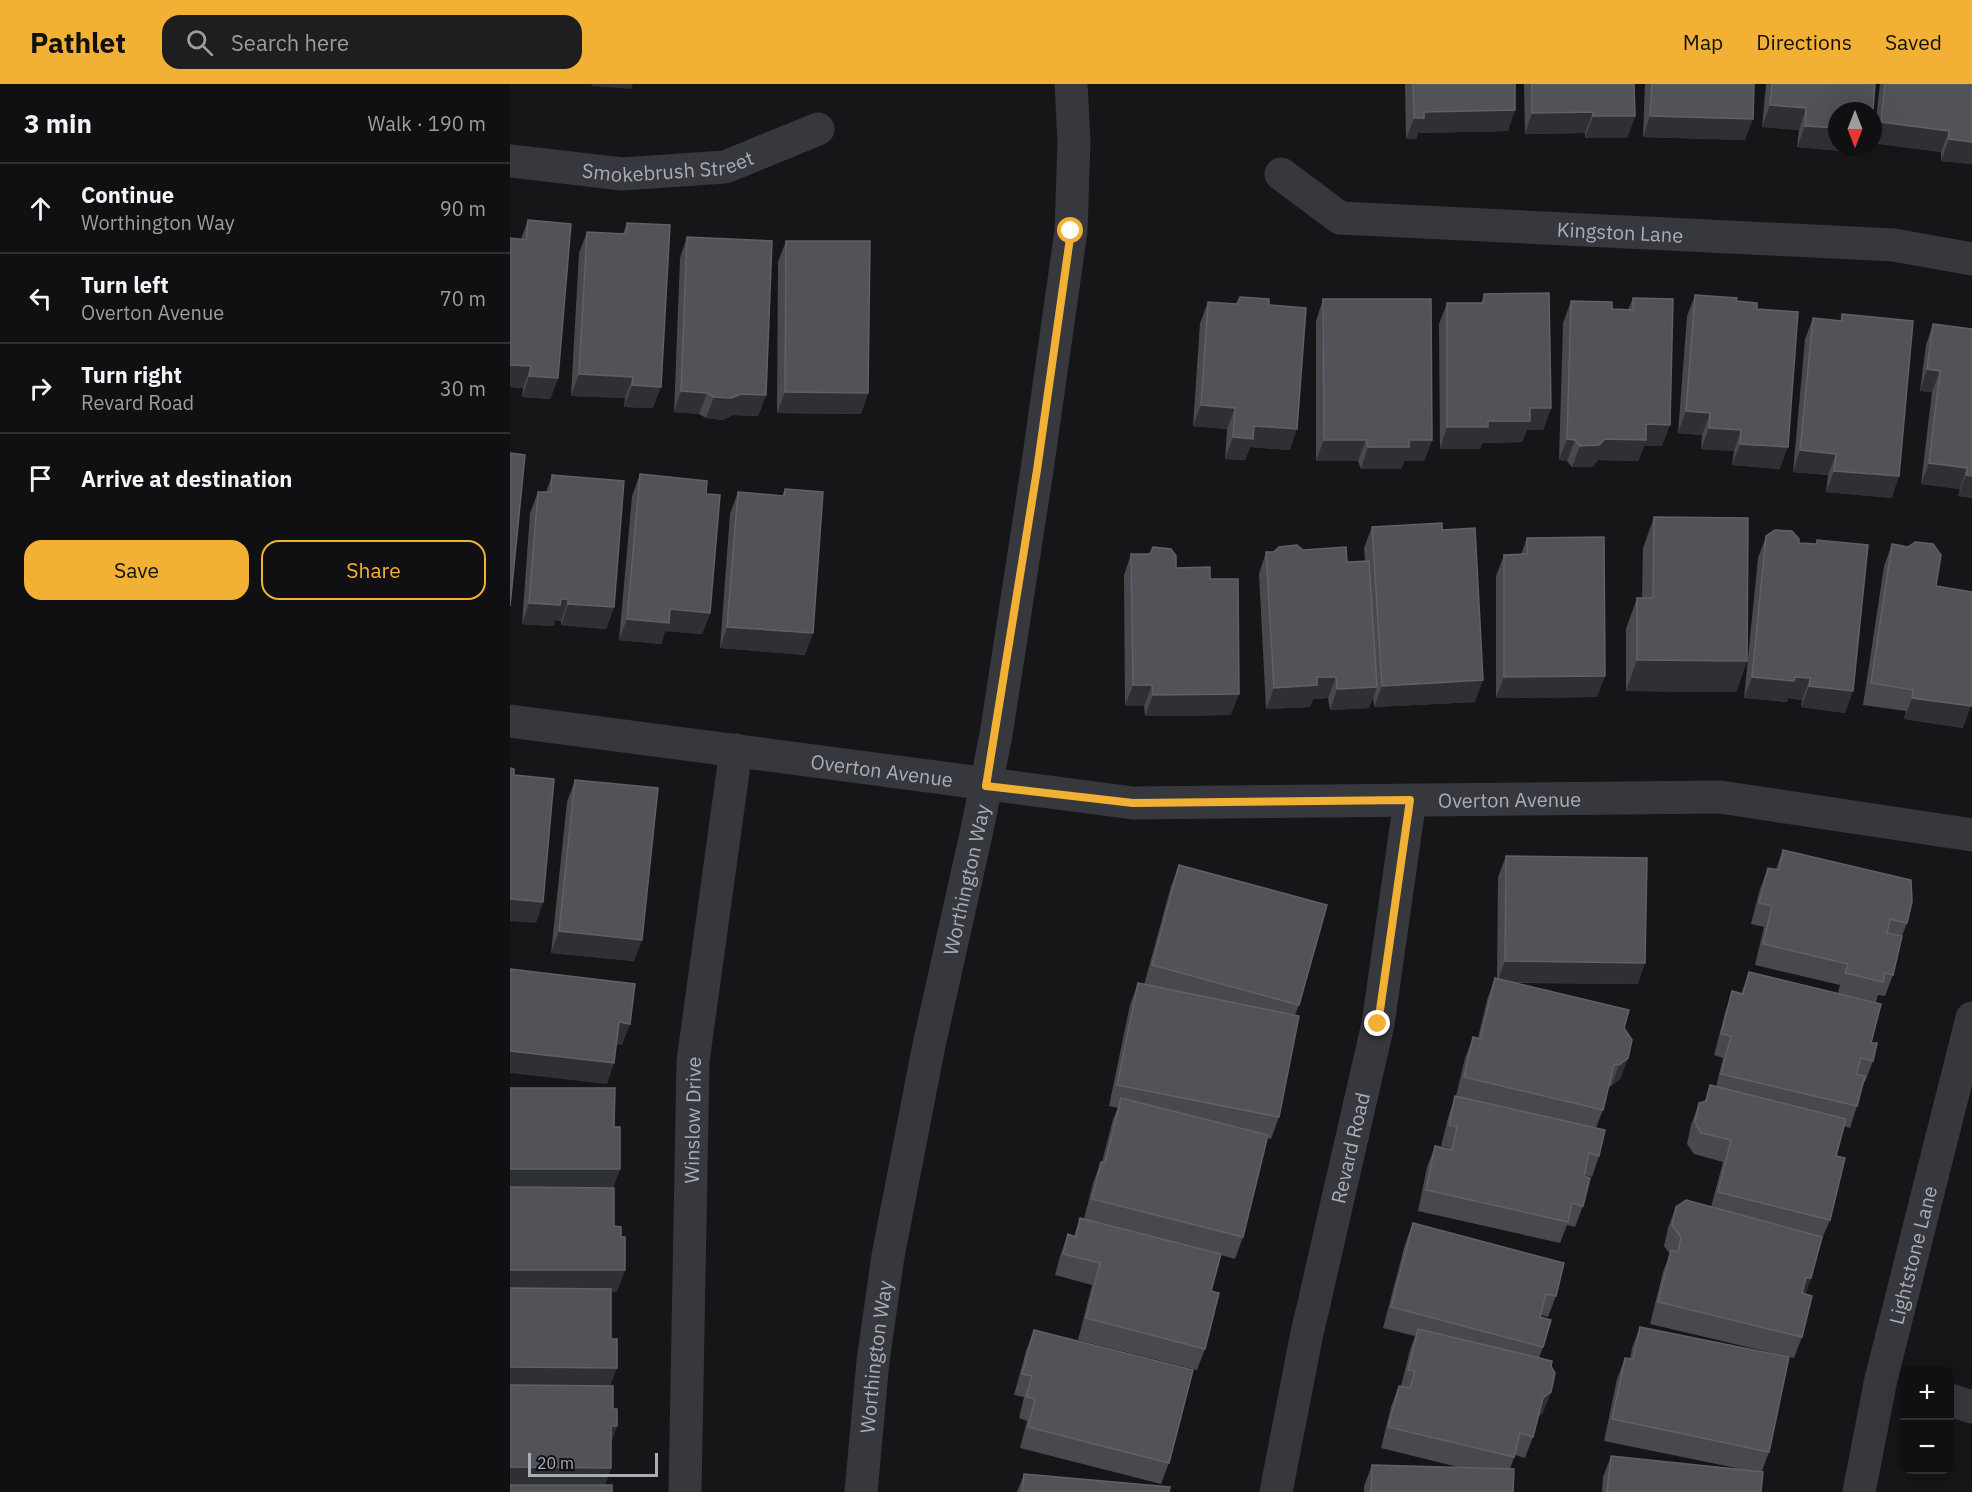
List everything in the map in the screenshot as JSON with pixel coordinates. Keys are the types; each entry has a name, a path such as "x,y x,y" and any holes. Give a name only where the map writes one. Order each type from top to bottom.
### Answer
{"street":[{"name":"Worthington Way","path":"861,1492 873,1360 888,1256 929,1045 986,786 1037,470 1071,231 1074,141 1071,84"},
{"name":"Smokebrush Street","path":"510,161 622,174 725,167 818,129"},
{"name":"Kingston Lane","path":"1281,174 1340,218 1894,245 1972,259"},
{"name":"Overton Avenue","path":"510,721 736,750 986,786 1133,803 1720,797 1972,835"},
{"name":"Winslow Drive","path":"685,1492 693,1061 736,750"},
{"name":"Revard Road","path":"1276,1492 1306,1338 1378,1024 1410,800"},
{"name":"Lightstone Lane","path":"1859,1492 1893,1383 1972,1018"},
{"path":"1954,1401 1972,1407"}],"building":[{"path":"1413,84 1515,84 1515,110 1424,112 1424,118 1414,118"},
{"path":"1532,84 1634,84 1635,116 1593,116 1593,112 1532,113"},
{"path":"1652,84 1754,84 1753,119 1650,116"},
{"path":"1772,84 1875,84 1874,102 1828,102 1828,127 1805,126 1806,108 1770,105"},
{"path":"1885,84 1972,84 1972,142 1949,139 1949,131 1882,122"},
{"path":"528,220 571,224 558,378 529,376 531,366 510,365 510,238 526,240"},
{"path":"627,223 670,225 661,387 632,385 633,377 579,374 587,232 626,234"},
{"path":"687,237 772,241 766,395 741,394 731,398 681,391"},
{"path":"786,241 870,241 868,393 785,392"},
{"path":"1549,293 1551,408 1530,408 1530,421 1488,421 1488,427 1447,427 1447,303 1484,303 1484,294"},
{"path":"1695,295 1737,298 1736,301 1757,303 1757,309 1798,312 1788,447 1740,444 1741,430 1709,428 1710,413 1686,411"},
{"path":"1240,297 1269,299 1269,305 1306,308 1297,429 1254,426 1253,439 1233,437 1235,408 1201,405 1208,302 1237,304"},
{"path":"1633,298 1673,299 1670,425 1646,424 1646,440 1605,439 1599,445 1580,446 1575,440 1567,439 1571,301 1612,302 1612,309 1633,310"},
{"path":"1323,299 1431,299 1432,440 1409,440 1409,447 1368,447 1366,440 1324,440"},
{"path":"1842,314 1913,321 1899,476 1834,471 1836,454 1800,450 1813,318 1842,321"},
{"path":"1933,324 1972,329 1972,476 1966,475 1967,468 1929,463 1940,371 1927,369"},
{"path":"510,453 525,455 510,606"},
{"path":"640,474 707,481 706,494 720,495 710,613 670,609 669,623 627,619"},
{"path":"552,475 624,481 614,607 568,604 568,599 561,599 560,605 529,603 538,492 551,492"},
{"path":"785,489 823,492 813,633 727,627 738,492 784,496"},
{"path":"1654,517 1748,518 1747,661 1637,660 1637,598 1653,598"},
{"path":"1442,523 1442,530 1475,528 1483,680 1382,686 1372,527"},
{"path":"1775,530 1792,531 1799,539 1799,543 1817,544 1817,540 1868,545 1853,691 1809,686 1810,678 1795,677 1794,681 1752,677 1766,536"},
{"path":"1604,537 1605,676 1504,677 1504,555 1527,554 1527,538"},
{"path":"1915,542 1933,544 1941,555 1936,586 1972,592 1971,706 1912,698 1913,690 1871,683 1892,544 1908,547"},
{"path":"1297,545 1303,550 1346,547 1347,562 1369,561 1377,687 1337,689 1336,677 1317,677 1317,685 1274,688 1266,552 1274,552 1279,547"},
{"path":"1153,547 1171,549 1176,556 1176,568 1210,567 1210,579 1238,579 1239,694 1153,695 1152,685 1133,685 1131,554 1150,554"},
{"path":"510,768 514,769 514,775 554,779 543,902 510,899"},
{"path":"575,780 658,788 642,940 559,931"},
{"path":"1783,850 1911,880 1912,902 1907,923 1890,919 1887,933 1902,936 1893,975 1885,973 1883,982 1845,973 1848,964 1763,944 1772,906 1759,903 1768,868 1779,870"},
{"path":"1506,856 1647,858 1645,963 1505,961"},
{"path":"1179,865 1327,905 1299,1005 1152,965"},
{"path":"510,969 635,984 630,1024 619,1022 614,1063 510,1051"},
{"path":"1749,972 1881,1004 1871,1043 1877,1043 1873,1061 1861,1058 1856,1074 1865,1076 1857,1106 1721,1074 1731,1036 1721,1034 1732,991 1743,994"},
{"path":"1495,978 1629,1010 1624,1028 1632,1040 1628,1058 1619,1065 1614,1064 1603,1110 1464,1077 1473,1037 1480,1039"},
{"path":"1138,983 1299,1016 1279,1117 1117,1085"},
{"path":"1710,1085 1846,1119 1836,1156 1845,1158 1830,1220 1718,1192 1731,1140 1701,1133 1695,1122 1699,1103 1706,1101"},
{"path":"510,1088 615,1088 614,1127 620,1127 620,1169 510,1169"},
{"path":"1455,1096 1605,1130 1599,1156 1589,1153 1584,1176 1590,1178 1583,1206 1572,1203 1568,1222 1426,1190 1435,1146 1452,1150 1457,1127 1449,1125"},
{"path":"1121,1098 1268,1135 1243,1237 1092,1199 1101,1162 1105,1163"},
{"path":"510,1187 614,1188 614,1226 621,1227 621,1237 625,1237 625,1270 510,1270"},
{"path":"1686,1200 1822,1237 1811,1278 1806,1278 1802,1293 1812,1296 1802,1337 1658,1302 1671,1250 1678,1252 1681,1237 1672,1225 1676,1207"},
{"path":"1080,1218 1221,1254 1211,1291 1219,1293 1205,1349 1086,1318 1100,1263 1063,1254 1068,1234 1076,1237"},
{"path":"1413,1223 1564,1263 1556,1296 1546,1294 1540,1317 1551,1320 1543,1347 1391,1307"},
{"path":"510,1288 611,1289 611,1339 617,1339 617,1368 510,1367"},
{"path":"1640,1327 1789,1357 1769,1452 1612,1419 1625,1358 1633,1359"},
{"path":"1418,1329 1552,1361 1551,1366 1555,1373 1551,1392 1543,1398 1533,1437 1520,1433 1514,1457 1388,1427 1399,1386 1410,1388 1415,1371 1408,1370"},
{"path":"1034,1330 1193,1370 1169,1463 1028,1427 1035,1399 1026,1397 1032,1376 1022,1374"},
{"path":"510,1385 613,1386 613,1409 617,1409 617,1426 611,1426 611,1468 510,1467"},
{"path":"1611,1456 1763,1472 1761,1492 1607,1492"},
{"path":"1372,1465 1514,1469 1513,1492 1371,1492"},
{"path":"1024,1474 1170,1487 1169,1492 1022,1492"},
{"path":"510,1485 612,1485 612,1492 510,1492"}],"route":[{"path":"1071,231 1037,470 986,786 1133,803 1410,800 1378,1024"}]}
